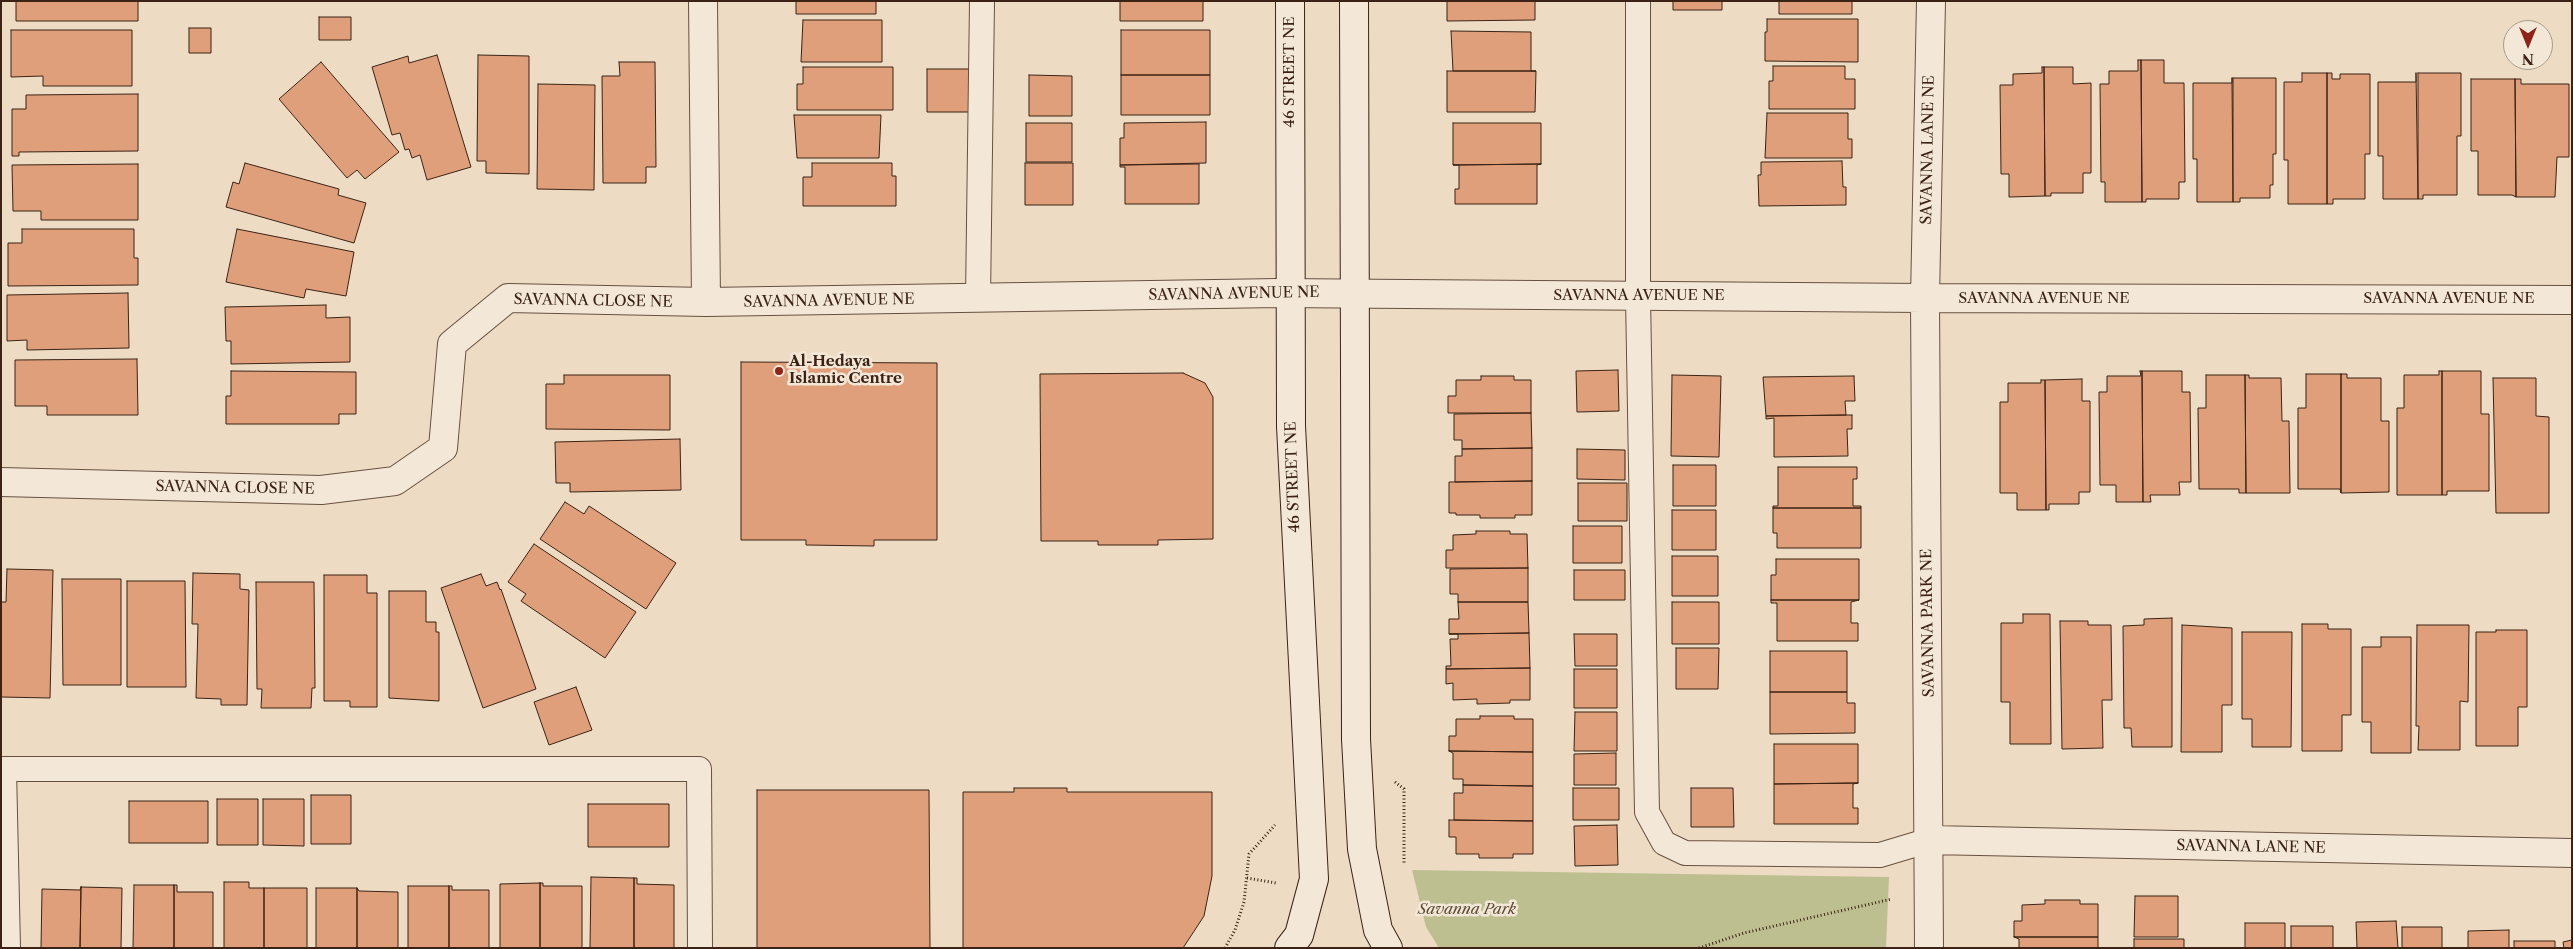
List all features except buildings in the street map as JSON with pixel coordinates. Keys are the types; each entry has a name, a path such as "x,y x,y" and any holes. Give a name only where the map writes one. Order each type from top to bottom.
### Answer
{"street":[{"path":"703,1 706,302"},
{"name":"46 STREET NE","path":"1289,948 1299,935 1314,880 1292,456 1290,1"},
{"path":"1354,1 1356,750 1362,849 1378,930 1388,948"},
{"name":"SAVANNA LANE NE","path":"1925,298 1931,1"},
{"name":"SAVANNA AVENUE NE","path":"706,302 1291,293 1925,298 2572,300"},
{"name":"SAVANNA CLOSE NE","path":"1,482 321,490 396,481 443,448 452,344 508,298 706,302"},
{"name":"SAVANNA PARK NE","path":"1925,298 1930,840 1929,948"},
{"name":"SAVANNA LANE NE","path":"1930,840 2572,853"}],"lane":[{"path":"978,298 982,1"},
{"path":"1638,1 1638,296 1647,812 1654,828 1664,842 1686,853 1880,855 1930,840"},
{"path":"8,948 4,769 699,770 700,948"}],"path":[{"path":"1404,789 1404,872"},
{"path":"1225,948 1235,930 1247,878 1249,854"},
{"path":"1247,878 1285,885"},
{"path":"1700,948 1744,933 1930,890"}],"green space":[{"name":"Savanna Park","path":"1412,870 1889,877 1886,948 1439,948 1426,927"}],"place":[{"name":"Al-Hedaya Islamic Centre","path":"779,371"}]}
